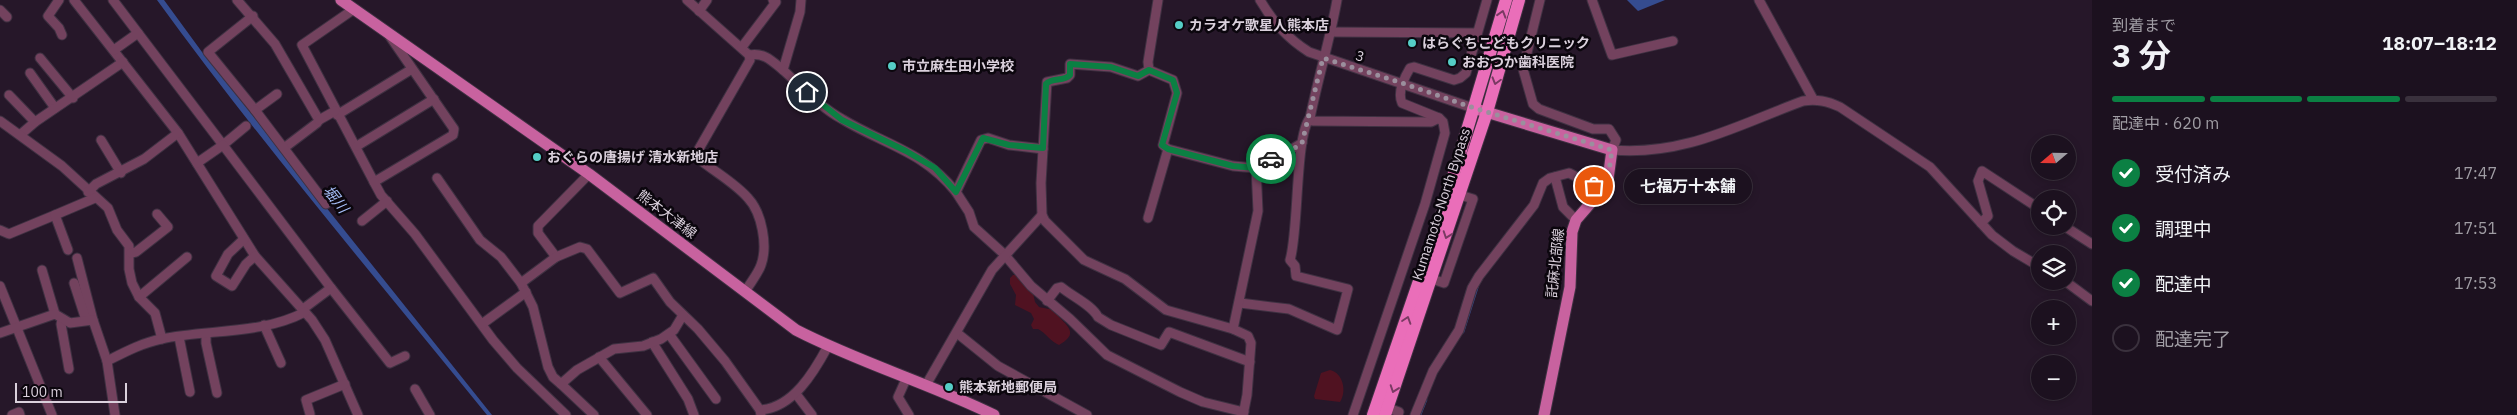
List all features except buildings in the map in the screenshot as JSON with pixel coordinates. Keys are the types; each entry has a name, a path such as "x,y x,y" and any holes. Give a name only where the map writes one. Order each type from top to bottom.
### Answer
{"highway":[{"name":"Kumamoto-North Bypass","path":"1373,415 1408,318 1506,0"},
{"name":"Kumamoto-North Bypass","path":"1390,413 1487,112 1519,0"}],"main road":[{"name":"熊本大津線","path":"341,0 589,174 786,324 828,346 907,377 994,415"},
{"path":"1474,108 1612,150"},
{"name":"託麻北部線","path":"1544,415 1570,287 1571,245 1576,220 1602,190 1608,178 1612,150"}],"street":[{"path":"59,0 48,16 60,28 62,35"},
{"path":"74,0 178,133 255,256 304,310 325,340 358,415"},
{"path":"113,0 390,363 405,356"},
{"path":"237,0 253,16 274,44 319,120"},
{"path":"687,0 742,47 749,55 750,60 696,154 749,199 758,218 763,235 763,259 761,266 745,292"},
{"path":"699,11 706,0"},
{"path":"742,47 776,2 773,0"},
{"path":"783,70 800,12 801,0"},
{"path":"1149,70 1148,62 1158,0"},
{"name":"3","path":"1260,0 1271,19 1286,36 1309,52 1474,108"},
{"path":"1240,303 1289,309 1337,330 1348,290 1296,276 1295,266 1290,260 1302,143 1306,122 1310,118 1337,0"},
{"path":"1354,415 1425,204 1445,133 1443,122 1439,118 1402,103 1400,98 1402,83 1410,68 1414,67 1454,80 1466,73 1487,0"},
{"path":"1540,0 1523,69 1533,104 1539,109 1593,129 1609,129 1616,140 1612,150 1630,152 1670,148 1735,130 1795,104 1813,99 1827,101 1930,167 1980,223 2013,251 2031,261"},
{"path":"1592,0 1612,54 1673,40"},
{"path":"1759,0 1799,69 1813,99"},
{"path":"354,9 302,45 336,113 357,146 374,182 387,201 415,234 517,368 566,415"},
{"path":"0,10 7,18"},
{"path":"253,16 208,52 255,110 326,204"},
{"path":"1331,32 1477,33"},
{"path":"114,50 138,33"},
{"path":"374,182 453,135 454,129 387,33"},
{"path":"749,55 759,53 764,55 842,120 906,151 935,168 956,192 969,212 974,227 1004,254 1030,286 1070,319 1107,355 1180,392 1204,402 1243,414 1250,362 1251,343 1248,336 1233,329 1166,310 1125,279 1084,260 1055,233 1042,215 1046,84 1050,80 1068,78 1070,75 1070,64 1111,67 1138,76 1149,70"},
{"path":"40,58 72,98"},
{"path":"20,135 35,122 123,62"},
{"path":"284,148 318,123 319,120 336,113 412,69"},
{"path":"1149,70 1173,80 1177,89 1162,145 1168,149 1233,166 1256,168"},
{"path":"30,73 55,108"},
{"path":"255,110 277,94"},
{"path":"9,95 35,122"},
{"path":"357,146 434,99"},
{"path":"1310,118 1313,121 1349,122 1431,122 1439,118"},
{"path":"0,121 62,166 108,208 118,231 130,246 131,253 128,269 132,283 139,297 155,313 162,339"},
{"path":"197,163 246,126"},
{"path":"0,230 9,234 54,215 92,195 96,184 158,150 178,133"},
{"path":"956,192 983,138 1009,145 1043,148"},
{"path":"101,140 121,172"},
{"path":"1233,329 1240,303 1258,210 1256,168 1262,162 1280,156 1302,143"},
{"path":"1148,218 1168,149"},
{"path":"1980,223 1988,216 1978,181 1982,171 2031,204"},
{"path":"1415,415 1433,371 1459,330 1472,288 1478,276 1534,205 1543,183 1569,173 1602,190"},
{"path":"556,257 538,233 538,226 589,174"},
{"path":"1555,177 1563,208 1576,220"},
{"path":"437,178 480,240 500,257 521,283 533,307 548,367 553,377 594,415"},
{"path":"362,221 387,201"},
{"path":"131,253 136,252 168,227 158,214"},
{"path":"54,215 68,250"},
{"path":"926,385 992,270 1004,254 1042,215"},
{"path":"2076,234 2092,244"},
{"path":"244,240 228,254 216,276 232,286 246,264 255,256"},
{"path":"521,283 556,257 580,247 587,249 620,293 626,292 649,278 653,278 670,302 725,361 760,412 796,394 818,365 828,346"},
{"path":"139,297 188,256"},
{"path":"77,258 89,320"},
{"path":"42,270 55,314 62,320 70,323 89,320"},
{"path":"74,283 107,361 115,415"},
{"path":"0,286 52,415"},
{"path":"1047,301 1057,288 1061,287 1074,299 1095,310 1098,317 1139,338 1161,346 1169,332 1250,362"},
{"path":"107,361 138,346 162,339 264,325 304,310 331,288"},
{"path":"2076,289 2092,301"},
{"path":"482,324 526,292"},
{"path":"0,333 55,314"},
{"path":"561,384 577,370 614,349 623,347 633,349 669,334 683,314"},
{"path":"62,320 61,324 69,369"},
{"path":"264,325 280,363"},
{"path":"957,333 998,366 1088,415"},
{"path":"206,334 206,343 217,393"},
{"path":"669,334 716,399"},
{"path":"179,337 190,392"},
{"path":"652,342 688,399 694,415"},
{"path":"599,357 648,415"},
{"path":"907,377 898,397 909,415"},
{"path":"310,414 306,400 345,384"},
{"path":"415,389 430,415"},
{"path":"796,394 812,415"},
{"path":"12,415 19,412 20,415"}],"shaded area":[{"path":"1013,275 1017,275 1033,293 1035,302 1039,307 1055,311 1067,325 1070,335 1065,341 1059,345 1038,329 1033,329 1031,325 1034,319 1031,313 1015,305 1016,295 1010,284 1010,278"},
{"path":"1330,370 1341,379 1343,393 1340,402 1315,399 1314,396 1321,373"}],"water":[{"path":"157,0 164,0 202,52 492,415 487,415 319,210"},
{"path":"1627,0 1665,0 1638,11"}],"waterway":[{"path":"1463,332 1478,285"},
{"path":"1420,415 1426,400"}],"way so far":[{"path":"1271,159 1292,150 1302,143 1306,122 1310,118 1323,58 1593,146 1612,150 1608,178 1602,190 1594,186"}],"place":[{"name":"カラオケ歌星人熊本店","path":"1179,25"},
{"name":"はらぐちこどもクリニック","path":"1412,43"},
{"name":"おおつか歯科医院","path":"1452,62"},
{"name":"市立麻生田小学校","path":"892,66"},
{"name":"おぐらの唐揚げ 清水新地店","path":"537,157"},
{"name":"七福万十本舗","path":"1594,186"},
{"name":"熊本新地郵便局","path":"949,387"}],"route":[{"path":"807,92 842,120 906,151 935,168 956,192 983,138 1009,145 1043,148 1046,84 1050,80 1068,78 1070,75 1070,64 1111,67 1134,76 1149,70 1154,74 1175,81 1177,93 1162,145 1168,149 1233,166 1256,168 1262,162 1271,159"}],"water label":[{"name":"堀川","path":"336,199"}]}
